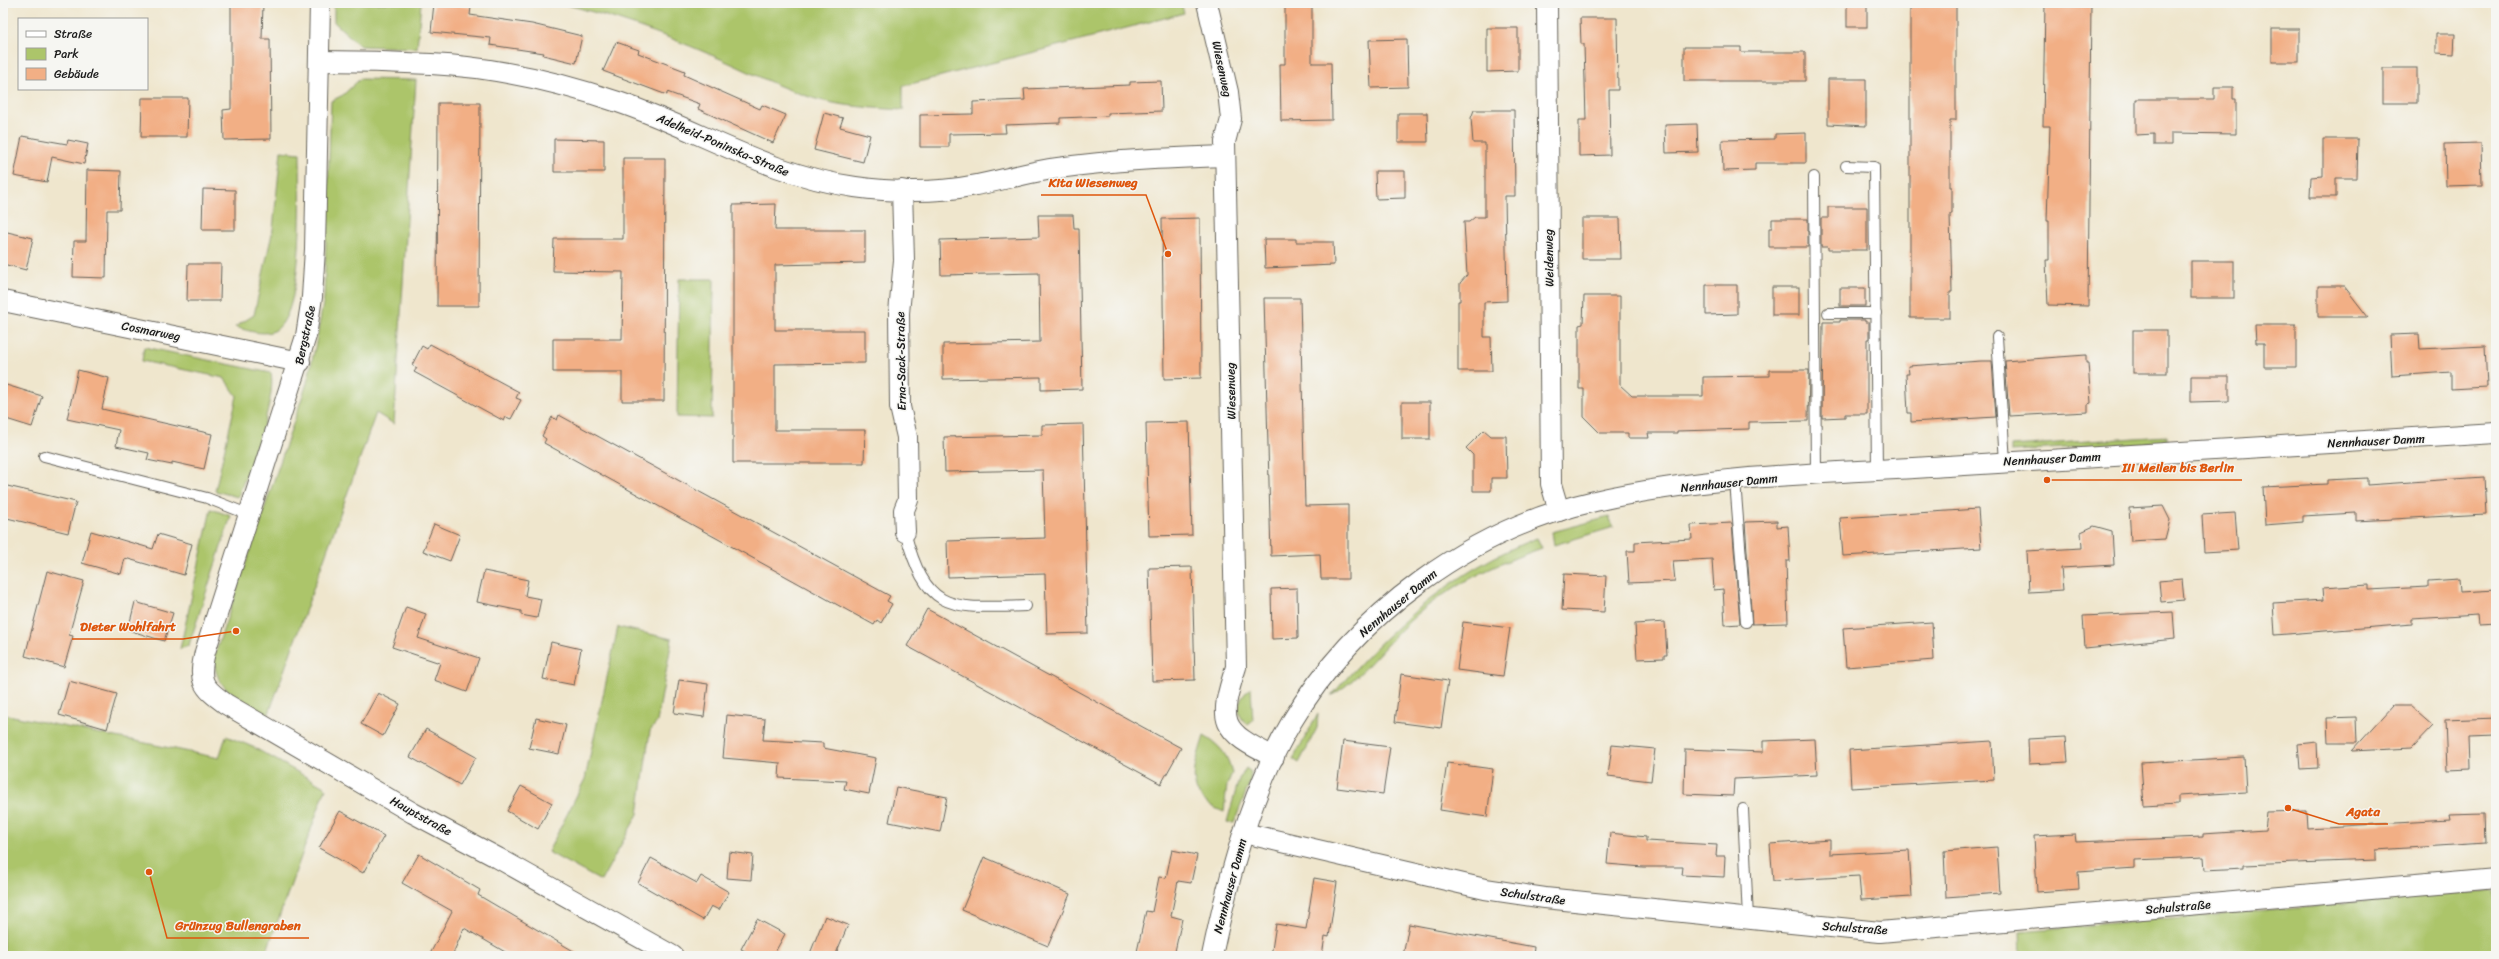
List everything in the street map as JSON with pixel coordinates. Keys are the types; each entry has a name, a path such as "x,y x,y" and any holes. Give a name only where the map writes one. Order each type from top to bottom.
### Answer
{"street":[{"name":"Bergstraße","path":"205,652 300,362 312,297 320,3"},
{"name":"Wiesenweg","path":"1207,3 1223,65 1231,112 1231,120 1225,142 1225,156 1236,667 1225,709 1232,732 1274,757"},
{"name":"Weidenweg","path":"1547,3 1551,484 1558,511"},
{"name":"Adelheid-Poninska-Straße","path":"319,61 433,64 518,76 570,87 619,102 769,166 806,178 856,187 902,190 971,186 1034,172 1102,162 1225,156"},
{"name":"Erna-Sack-Straße","path":"902,190 904,260 899,313 900,407 907,437 908,500 904,510 905,532"},
{"name":"Cosmarweg","path":"3,301 300,362"},
{"name":"Nennhauser Damm","path":"1212,956 1221,910 1244,832 1274,757 1291,724 1324,675 1364,631 1390,607 1437,570 1465,552 1496,536 1558,511 1594,501 1634,494 1735,481 2005,462 2496,433"},
{"name":"Hauptstraße","path":"205,652 201,669 202,684 226,704 413,813 498,858 650,950 673,956"},
{"name":"Schulstraße","path":"1244,832 1485,889 1552,899 1880,932 2496,878"}],"lane":[{"path":"1846,166 1874,167 1877,471"},
{"path":"1814,177 1816,475"},
{"path":"1828,313 1876,313"},
{"path":"1997,337 2005,462"},
{"path":"44,456 207,498 250,515"},
{"path":"1735,481 1746,622"},
{"path":"905,532 913,561 928,587 946,602 965,608 1026,606"},
{"path":"1743,809 1748,919"}],"green space":[{"path":"334,3 421,3 417,48 360,46 334,22"},
{"path":"560,3 1181,3 1184,13 903,86 903,110 870,108 827,102 802,95 709,54 654,32 617,19"},
{"path":"360,79 416,80 394,424 376,413 268,716 239,700 224,687 215,669 214,657 307,383 324,298 331,101 343,95"},
{"path":"281,151 300,153 300,220 296,276 292,301 284,320 274,331 259,333 235,327 254,315 273,229"},
{"path":"679,279 714,279 712,418 677,417"},
{"path":"144,347 271,373 272,385 266,417 238,497 215,491 237,396 224,378 142,361"},
{"path":"2167,436 2167,442 2011,451 2011,446"},
{"path":"211,509 231,516 189,645 180,649"},
{"path":"1609,517 1614,527 1554,545 1552,532"},
{"path":"1537,538 1542,548 1489,569 1456,587 1425,608 1401,630 1353,680 1331,696 1353,671 1400,625 1450,584 1506,551"},
{"path":"618,627 672,639 657,722 650,731 638,814 601,881 548,852 585,779"},
{"path":"1251,688 1253,721 1248,725 1240,716 1239,706 1243,696"},
{"path":"3,714 219,758 226,736 253,747 326,788 265,956 3,956"},
{"path":"1318,714 1317,728 1299,763 1293,759"},
{"path":"1204,736 1215,743 1226,756 1232,773 1227,785 1224,812 1211,806 1202,798 1194,781 1197,760"},
{"path":"1246,768 1251,772 1250,782 1234,823 1227,822 1239,779"},
{"path":"2496,890 2496,939 2492,956 2021,956 2020,931"}],"building":[{"path":"231,3 263,3 262,39 270,39 271,139 224,140 223,110 231,109"},
{"path":"434,3 461,3 461,6 471,7 470,15 532,24 582,36 576,63 543,55 544,53 490,45 491,38 431,32"},
{"path":"1285,3 1312,3 1312,63 1331,63 1332,120 1281,121 1280,64 1285,64"},
{"path":"1847,3 1867,3 1867,27 1847,27"},
{"path":"1910,3 1956,3 1956,120 1950,120 1950,187 1952,187 1952,214 1950,214 1952,292 1950,292 1950,318 1910,318"},
{"path":"2045,3 2091,3 2088,306 2048,305 2046,260 2049,260 2049,221 2047,221 2050,126 2043,126"},
{"path":"1580,18 1617,18 1618,90 1609,90 1610,155 1579,156 1579,120 1586,120 1584,44 1581,44"},
{"path":"1487,28 1518,28 1518,71 1487,72"},
{"path":"2272,29 2299,29 2299,62 2272,62"},
{"path":"2436,34 2455,34 2454,54 2436,53"},
{"path":"1407,39 1408,87 1371,88 1369,40"},
{"path":"616,42 639,50 638,53 685,71 684,75 760,109 762,105 786,115 773,143 698,109 700,104 667,92 667,95 603,71"},
{"path":"1684,47 1741,47 1741,52 1805,52 1805,81 1684,81"},
{"path":"2383,68 2417,68 2417,103 2383,103"},
{"path":"1828,79 1866,79 1866,126 1828,124"},
{"path":"1161,81 1162,111 1108,113 1108,116 1060,118 1060,123 1005,125 1006,133 949,134 949,147 920,147 920,115 973,114 973,102 1025,100 1024,89 1130,85 1130,82"},
{"path":"2214,87 2233,87 2233,99 2236,99 2236,134 2171,133 2171,145 2154,145 2154,134 2136,135 2136,99 2214,99"},
{"path":"142,98 188,98 187,137 141,137"},
{"path":"438,103 480,103 479,306 437,306"},
{"path":"1474,110 1514,110 1515,196 1505,196 1507,301 1484,302 1484,337 1491,337 1492,371 1458,371 1458,301 1460,301 1460,283 1467,275 1464,222 1469,222 1475,217 1485,217 1485,143 1473,143 1471,118"},
{"path":"824,113 843,118 840,127 870,135 863,162 814,150"},
{"path":"1398,113 1427,113 1428,142 1398,142"},
{"path":"1697,124 1698,152 1666,153 1665,125"},
{"path":"1806,133 1806,163 1755,163 1755,170 1723,171 1722,140 1775,139 1775,134"},
{"path":"22,136 67,144 68,140 88,144 84,164 52,157 47,182 14,176"},
{"path":"554,139 604,140 604,172 554,172"},
{"path":"2323,139 2358,139 2357,178 2336,178 2336,197 2310,197 2311,177 2323,176"},
{"path":"2481,143 2482,185 2446,186 2445,144"},
{"path":"623,158 665,158 664,401 622,401 622,372 553,372 553,339 622,339 623,272 553,271 554,239 623,239"},
{"path":"87,170 121,171 120,210 107,210 106,278 73,277 74,241 86,241"},
{"path":"1375,171 1405,171 1405,198 1376,199"},
{"path":"203,189 235,190 235,230 202,230"},
{"path":"776,204 775,230 865,230 865,263 775,265 775,330 865,330 865,363 775,364 775,430 865,430 864,463 733,463 733,205"},
{"path":"1828,207 1867,207 1867,250 1828,250 1828,247 1821,247 1821,218 1828,218"},
{"path":"1038,215 1073,215 1074,228 1079,228 1082,389 1041,390 1041,377 943,379 943,344 1040,342 1039,273 941,275 940,240 1039,237"},
{"path":"1200,218 1201,378 1164,379 1162,219"},
{"path":"1582,218 1620,218 1621,259 1582,259"},
{"path":"1772,219 1808,219 1808,247 1769,247 1769,228 1772,228"},
{"path":"3,231 33,238 26,270 3,264"},
{"path":"1264,239 1296,239 1296,242 1333,242 1334,265 1265,268"},
{"path":"2191,261 2234,261 2234,298 2191,298"},
{"path":"188,264 221,264 220,301 187,301"},
{"path":"1706,285 1737,285 1737,314 1706,315"},
{"path":"2318,286 2344,286 2368,317 2318,317"},
{"path":"1772,287 1799,287 1799,315 1772,315"},
{"path":"1840,288 1865,288 1865,306 1840,306"},
{"path":"1584,296 1620,296 1620,385 1632,396 1703,396 1703,377 1769,376 1769,370 1809,370 1808,421 1749,422 1749,429 1648,433 1649,438 1628,438 1628,433 1600,433 1584,417 1584,389 1579,389 1579,325 1583,324"},
{"path":"1264,298 1300,298 1305,506 1348,505 1348,579 1321,579 1320,554 1271,556"},
{"path":"1840,320 1865,320 1865,322 1869,322 1869,339 1867,339 1867,414 1845,414 1845,417 1822,418 1823,322 1840,322"},
{"path":"2255,325 2296,325 2296,367 2264,367 2264,343 2256,343"},
{"path":"2133,330 2167,330 2167,373 2133,373"},
{"path":"2419,334 2420,349 2485,346 2487,387 2451,389 2451,372 2392,376 2390,335"},
{"path":"430,344 519,392 516,398 521,400 511,419 506,417 504,421 414,372 417,368 412,365 422,346 427,349"},
{"path":"2086,355 2091,403 2088,404 2088,412 2009,416 2005,361"},
{"path":"1992,361 1996,417 1911,422 1911,413 1908,413 1906,374 1909,374 1908,366"},
{"path":"78,370 109,378 102,409 212,434 204,469 172,462 172,465 147,460 149,453 116,446 119,430 67,419"},
{"path":"2191,376 2229,376 2229,401 2191,402"},
{"path":"3,384 42,396 32,427 3,418"},
{"path":"1402,402 1430,402 1430,439 1402,439"},
{"path":"559,415 890,596 887,601 892,604 881,623 877,620 874,625 544,443 546,439 542,436 552,417 557,420"},
{"path":"1189,422 1192,535 1149,536 1146,423"},
{"path":"1083,424 1088,633 1047,634 1045,574 948,577 947,541 1045,538 1043,470 945,472 944,437 1042,435 1042,425"},
{"path":"1484,430 1491,436 1506,436 1507,478 1491,478 1491,491 1473,491 1473,455 1466,448"},
{"path":"2484,477 2486,514 2356,521 2356,513 2303,516 2303,522 2265,525 2263,487 2327,484 2327,480 2367,478 2367,485"},
{"path":"3,485 76,502 68,533 3,517"},
{"path":"2163,506 2170,520 2165,539 2131,541 2129,508"},
{"path":"1978,509 1981,548 1843,556 1840,518"},
{"path":"2235,513 2238,550 2204,552 2202,515"},
{"path":"1777,521 1777,527 1788,526 1790,561 1786,561 1788,623 1752,624 1745,522"},
{"path":"1732,523 1740,624 1725,625 1723,589 1714,590 1712,559 1673,561 1675,581 1629,583 1627,551 1635,551 1635,542 1692,539 1691,525"},
{"path":"434,524 460,535 450,561 423,551"},
{"path":"2094,526 2112,531 2114,565 2061,568 2063,590 2029,592 2027,551 2082,548 2081,532"},
{"path":"91,531 153,549 158,534 192,544 184,575 125,558 121,574 82,563"},
{"path":"1192,567 1195,680 1152,681 1149,568"},
{"path":"47,571 84,581 69,635 73,636 64,667 25,656"},
{"path":"484,571 528,580 525,596 541,599 537,618 521,615 521,611 477,602"},
{"path":"1564,574 1606,576 1604,612 1562,610"},
{"path":"2182,579 2184,600 2161,602 2159,581"},
{"path":"2459,579 2460,592 2496,590 2496,624 2479,625 2478,615 2412,619 2412,624 2275,635 2273,603 2324,600 2323,588 2369,585 2369,590 2428,587 2428,581"},
{"path":"1297,588 1298,638 1272,639 1271,589"},
{"path":"135,602 173,613 164,641 128,630"},
{"path":"406,607 426,614 418,638 479,658 467,692 434,680 440,663 392,647"},
{"path":"927,609 1181,748 1161,784 907,646"},
{"path":"2173,612 2175,639 2085,648 2083,616"},
{"path":"1463,622 1510,628 1503,676 1457,670"},
{"path":"1665,622 1667,655 1664,655 1664,658 1637,659 1635,624"},
{"path":"1932,622 1934,660 1846,667 1843,628"},
{"path":"551,642 581,649 574,685 543,679"},
{"path":"1401,674 1448,681 1441,728 1395,722"},
{"path":"679,680 708,684 704,717 674,713"},
{"path":"69,681 117,694 107,729 59,715"},
{"path":"378,693 400,704 383,736 361,724"},
{"path":"2393,706 2410,706 2433,726 2412,748 2352,751"},
{"path":"727,715 765,719 763,740 823,743 823,748 876,758 869,794 844,789 846,781 779,778 780,763 723,758"},
{"path":"2356,717 2357,743 2328,743 2327,718"},
{"path":"536,718 566,725 559,754 529,748"},
{"path":"2496,718 2496,736 2469,737 2470,769 2447,770 2445,720"},
{"path":"426,729 476,757 460,785 410,757"},
{"path":"2066,737 2068,762 2029,764 2028,739"},
{"path":"1815,739 1817,775 1734,779 1733,796 1684,794 1685,749 1763,752 1763,741"},
{"path":"1343,741 1390,747 1383,794 1337,788"},
{"path":"1992,741 1994,780 1851,788 1849,750"},
{"path":"2317,742 2318,768 2300,769 2298,744"},
{"path":"1612,745 1655,749 1651,781 1608,776"},
{"path":"2244,757 2246,792 2178,796 2178,804 2144,806 2141,763"},
{"path":"1447,763 1493,769 1487,817 1440,810"},
{"path":"521,786 552,803 538,829 507,811"},
{"path":"896,787 947,797 940,832 889,822"},
{"path":"340,811 384,836 363,873 319,848"},
{"path":"2306,811 2307,828 2449,820 2448,815 2484,814 2485,843 2376,850 2376,860 2244,865 2244,868 2205,870 2204,857 2135,860 2135,868 2078,872 2079,889 2037,892 2034,836 2075,834 2076,842 2203,837 2203,834 2265,830 2267,812"},
{"path":"1610,833 1646,837 1646,841 1717,845 1716,856 1725,856 1724,877 1682,875 1683,867 1643,867 1607,864"},
{"path":"1830,840 1830,854 1909,850 1912,897 1861,900 1859,876 1773,881 1770,844"},
{"path":"1997,847 2000,893 1946,897 1944,851"},
{"path":"1172,850 1197,855 1191,883 1178,881 1171,916 1182,919 1174,956 1136,956 1146,911 1152,912 1159,877 1166,878"},
{"path":"729,852 753,855 751,880 727,878"},
{"path":"419,854 480,890 478,895 582,956 512,956 464,928 452,956 429,956 452,911 402,883"},
{"path":"984,857 1070,894 1048,946 962,910"},
{"path":"651,858 697,883 701,876 729,892 719,910 711,906 703,920 638,883"},
{"path":"1314,878 1337,882 1329,937 1325,936 1322,956 1271,956 1276,924 1306,929"},
{"path":"825,916 848,925 835,956 809,956"},
{"path":"757,919 785,934 773,956 755,956 741,949"},
{"path":"1409,924 1534,947 1533,956 1403,956"}],"place":[{"name":"Kita Wiesenweg","path":"1168,254"},
{"name":"III Meilen bis Berlin","path":"2047,480"},
{"name":"Dieter Wohlfahrt","path":"236,631"},
{"name":"Agata","path":"2288,808"},
{"name":"Grünzug Bullengraben","path":"149,872"}]}
